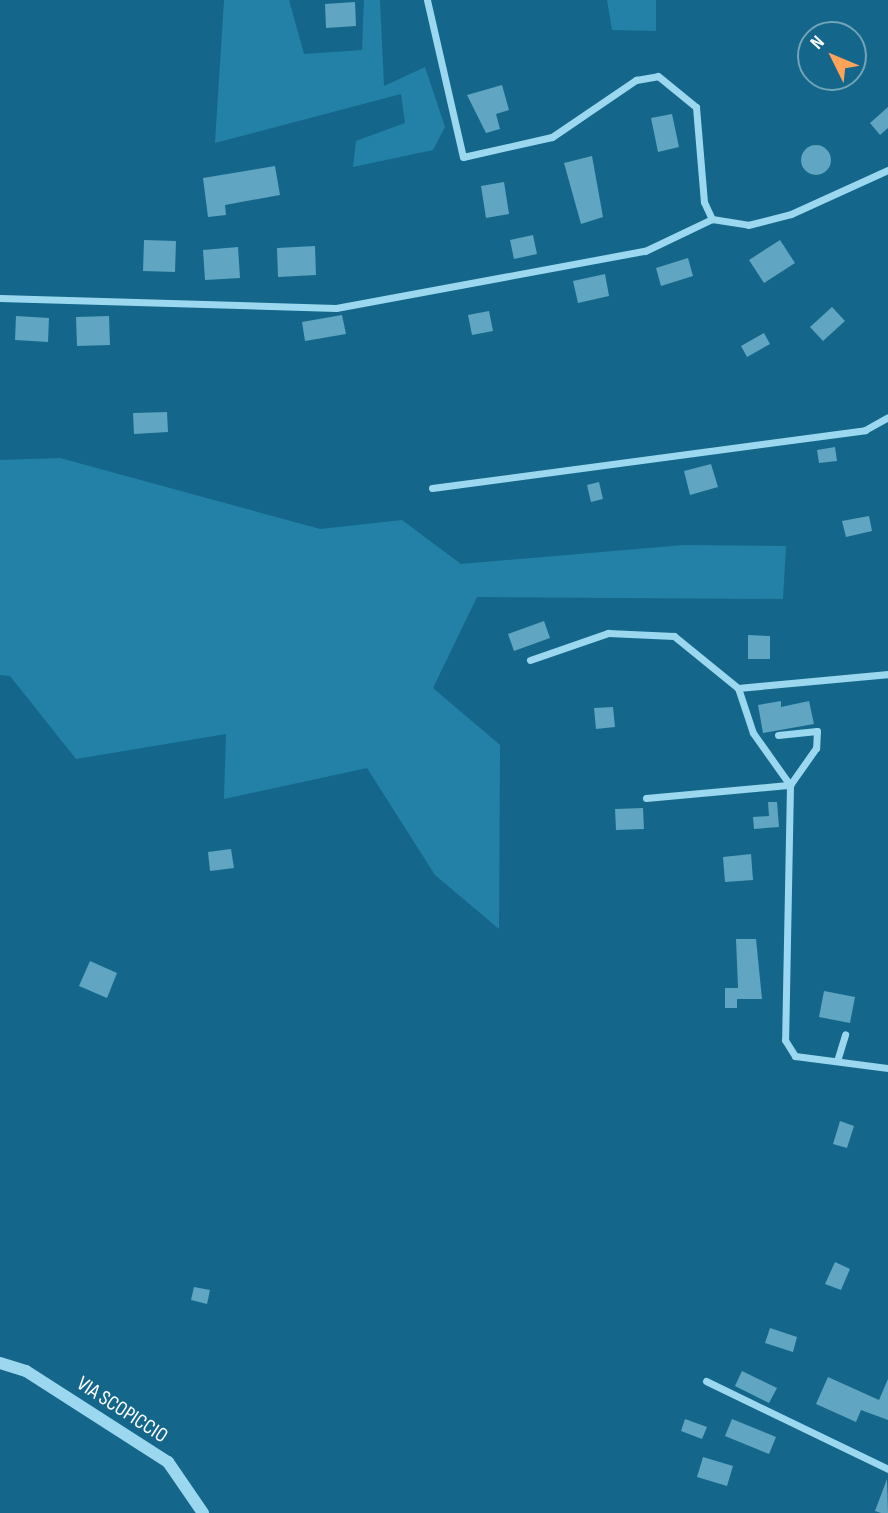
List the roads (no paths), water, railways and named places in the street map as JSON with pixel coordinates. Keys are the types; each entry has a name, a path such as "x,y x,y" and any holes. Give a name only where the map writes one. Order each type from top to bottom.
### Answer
{"street":[{"path":"427,0 463,157 552,137 636,80 658,76 696,107 704,202 712,219"},
{"path":"0,298 336,308 645,251 712,219 748,225 791,214 888,170"},
{"path":"432,488 865,430 888,417"},
{"path":"530,660 608,633 674,636 738,688 753,733 790,785"},
{"path":"738,688 888,674"},
{"path":"778,735 817,731 816,748 790,785 785,1040 795,1056 888,1068"},
{"path":"646,798 790,785"},
{"path":"837,1061 845,1034"},
{"name":"VIA SCOPICCIO","path":"0,1363 26,1371 168,1462 203,1513"},
{"path":"706,1381 888,1469"}]}
